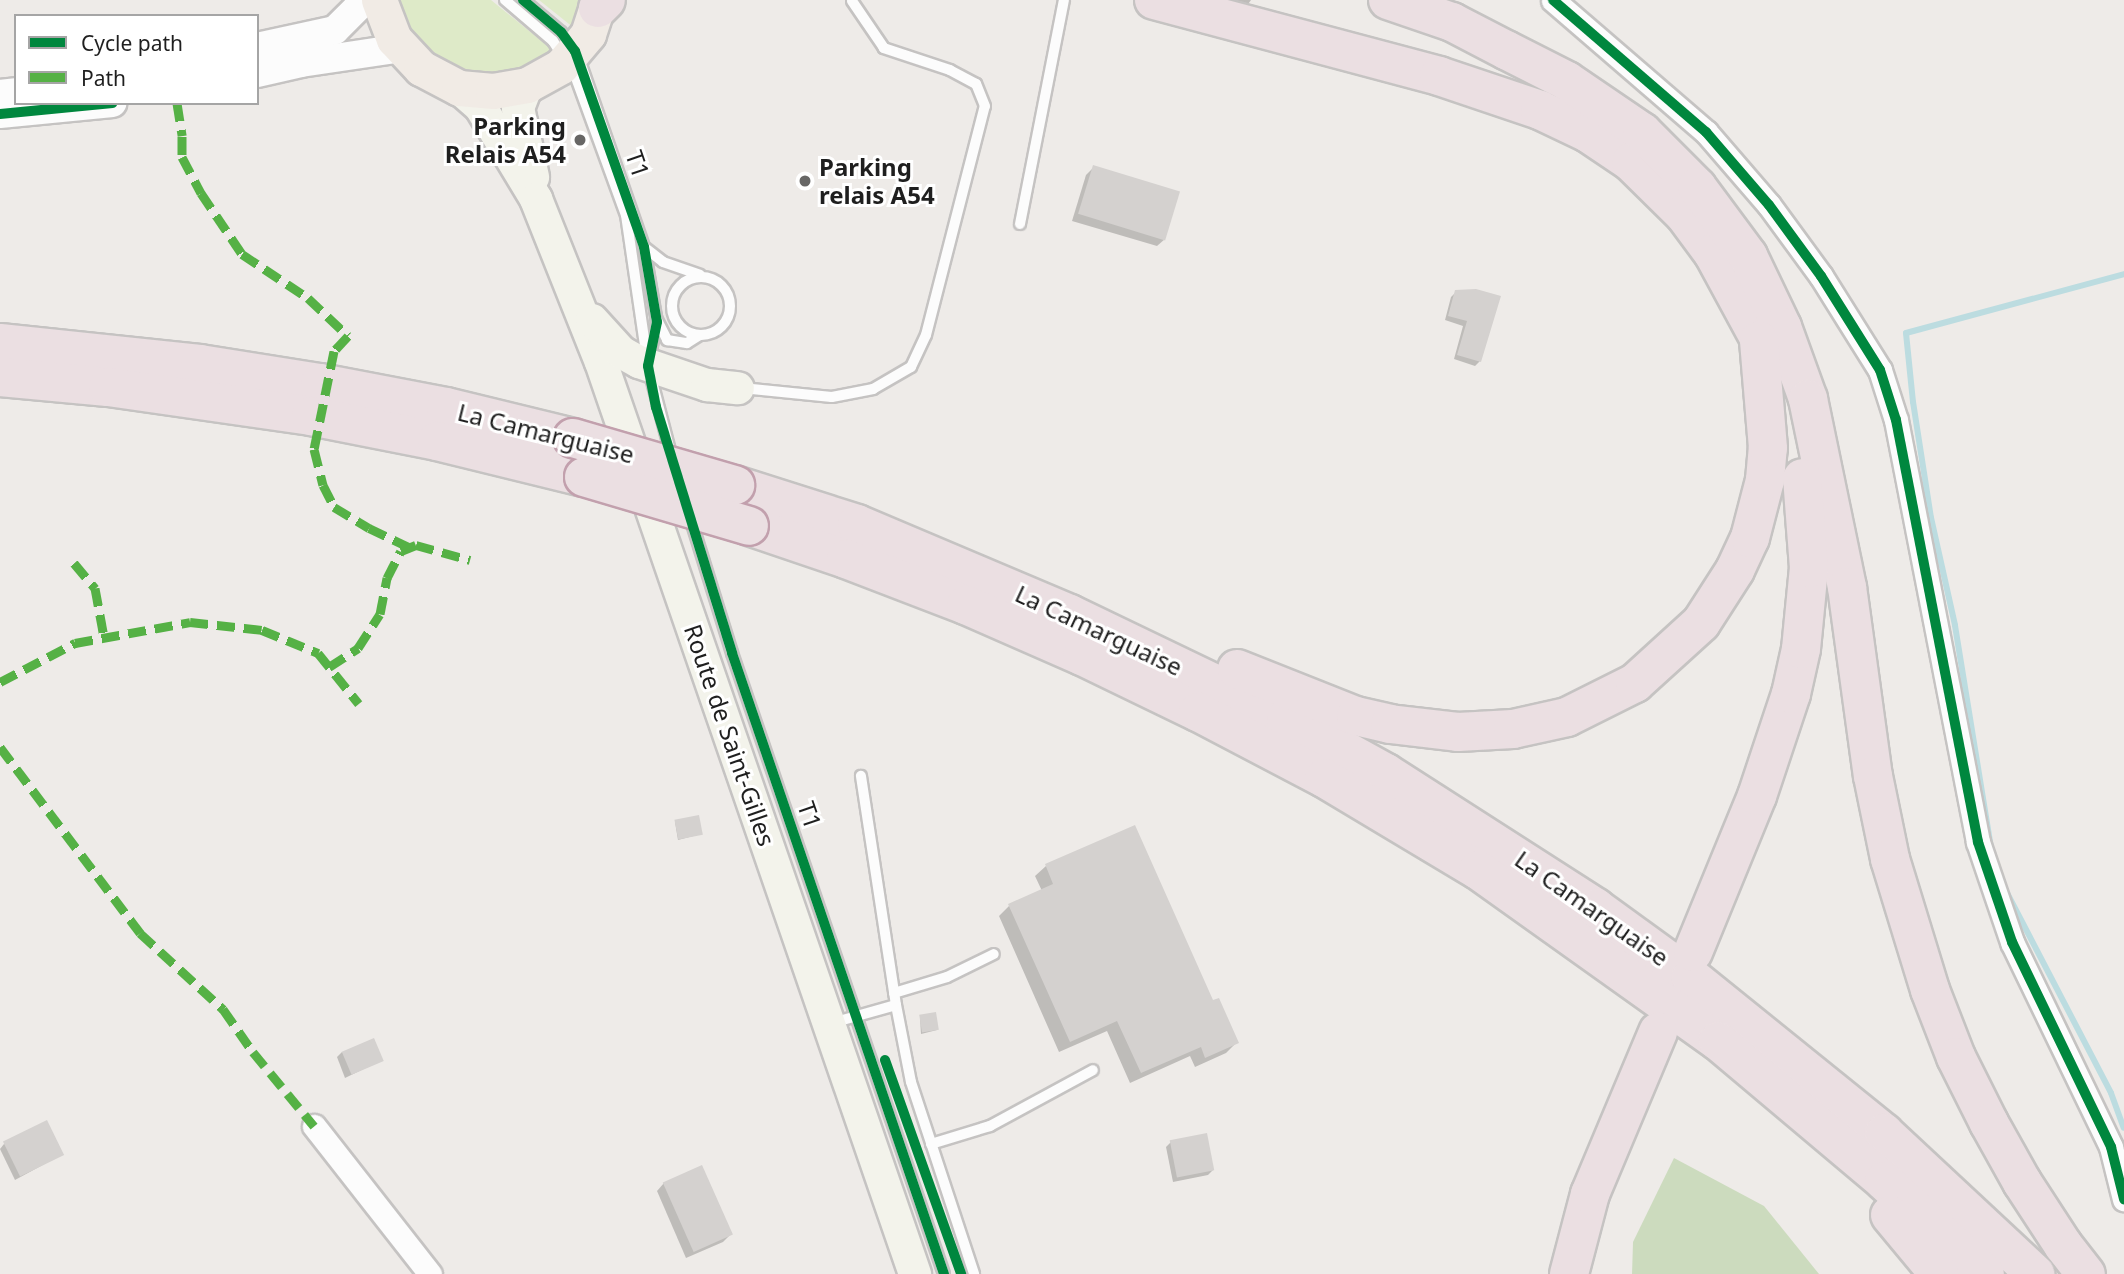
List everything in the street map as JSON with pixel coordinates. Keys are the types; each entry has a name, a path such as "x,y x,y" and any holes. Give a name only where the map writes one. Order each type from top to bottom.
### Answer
{"highway":[{"path":"1154,0 1439,76 1540,110 1588,133 1631,162 1684,214 1713,253 1759,340 1791,416 1799,457 1807,531 1806,608 1801,649 1777,742 1699,957 1770,805 1806,705 1822,617 1825,535 1823,474"},
{"path":"1388,0 1452,22 1567,82 1642,132 1697,187 1748,256 1782,327 1808,399 1847,587 1873,776 1890,859 1930,990 1956,1056 1989,1123 2022,1182 2063,1245 2086,1274"},
{"path":"857,524 1034,582 1356,716 1390,724 1458,732 1538,724 1567,717 1635,683 1679,646 1701,623 1720,596 1749,538 1765,480 1767,419 1759,340"},
{"name":"La Camarguaise","path":"0,343 200,363 446,407 573,438 857,524 1070,614 1286,718 1487,836 1596,908 1789,1053 1884,1133 2035,1274"},
{"name":"La Camarguaise","path":"0,377 108,387 311,416 437,441 584,477 749,526 846,559 966,606 1198,712 1324,778 1478,870 1718,1041 1884,1181 1985,1274"},
{"path":"1569,1274 1590,1194 1664,1038 1603,1205 1586,1274"},
{"path":"1718,1041 1738,1079 1886,1211 1916,1243 1939,1274"}],"main road":[{"path":"379,0 388,28 401,48 421,68 459,88 493,91 527,85 553,72 587,34 601,3"},
{"name":"Route de Saint-Gilles","path":"527,85 518,108 536,200"},
{"name":"Route de Saint-Gilles","path":"459,88 480,106 536,200 580,309 843,1020 915,1274"},
{"path":"580,309 621,352 648,366 707,385 738,388"}],"street":[{"path":"259,47 335,30 365,0"},
{"path":"1553,0 1706,132 1769,205 1821,276 1880,370 1896,420 1978,842 2012,942 2111,1147 2124,1199"},
{"path":"259,73 301,63 401,48"},
{"path":"0,114 92,105"},
{"path":"314,1126 430,1274"}],"lane":[{"name":"T1","path":"505,0 571,55 626,215 656,407 843,1020 944,1274"},
{"name":"T1","path":"523,0 561,32 644,247 657,322 648,366"},
{"path":"1020,224 1064,0"},
{"path":"738,388 832,397 873,389 911,367 926,335 985,106 976,84 950,70 884,48 852,1"},
{"path":"626,215 657,322 667,340 677,344 687,343 700,335 719,330 730,313 729,294 723,286 706,276 663,262 644,247"},
{"path":"700,335 682,329 676,322 672,303 680,286 687,280 706,276"},
{"path":"862,776 894,993 911,1082 974,1274"},
{"path":"894,993 947,977 994,954"},
{"path":"843,1020 897,1005"},
{"path":"932,1144 990,1126 1093,1070"}],"green space":[{"path":"393,0 491,0 555,52 529,69 499,77 468,75 415,45"},
{"path":"539,0 584,0 574,28"},
{"path":"1674,1158 1764,1206 1819,1274 1632,1274 1633,1242"}],"building":[{"path":"1093,165 1180,192 1165,240 1078,214"},
{"path":"1476,289 1501,296 1481,362 1457,355 1467,321 1448,316 1455,290"},
{"path":"699,815 703,835 678,839 674,820"},
{"path":"1135,825 1213,1000 1219,998 1239,1043 1205,1058 1201,1047 1141,1073 1117,1021 1070,1042 1008,904 1053,884 1045,864"},
{"path":"936,1012 939,1030 922,1032 919,1015"},
{"path":"374,1038 384,1061 352,1075 342,1052"},
{"path":"47,1120 64,1155 20,1177 3,1141"},
{"path":"1207,1133 1214,1170 1177,1178 1170,1140"},
{"path":"702,1165 733,1234 694,1252 663,1182"}],"waterway":[{"path":"1992,854 1955,625 1931,518 1913,402 1906,333 2124,274"},
{"path":"2007,893 2111,1093 2124,1128"}],"marked path":[{"path":"177,105 182,157 201,193 242,254 308,298 348,336 334,351 314,449 323,485 334,507 411,548"},
{"path":"329,667 358,648 380,614 387,578 401,551 416,545 470,560"},
{"path":"74,563 95,588 104,637"},
{"path":"0,682 75,643 190,622 262,630 318,653 359,704"},
{"path":"0,747 140,933 223,1009 253,1052 314,1126"}],"cycle path":[{"path":"523,0 561,32 575,51 644,247 657,322 648,366 656,407 732,653 944,1274"},
{"path":"1553,0 1706,132 1769,205 1821,276 1880,370 1896,420 1978,842 2012,942 2111,1147 2124,1199"},
{"path":"0,114 92,105"},
{"path":"885,1060 961,1274"}],"place":[{"name":"Parking Relais A54","path":"580,140"},
{"name":"Parking relais A54","path":"805,181"}]}
